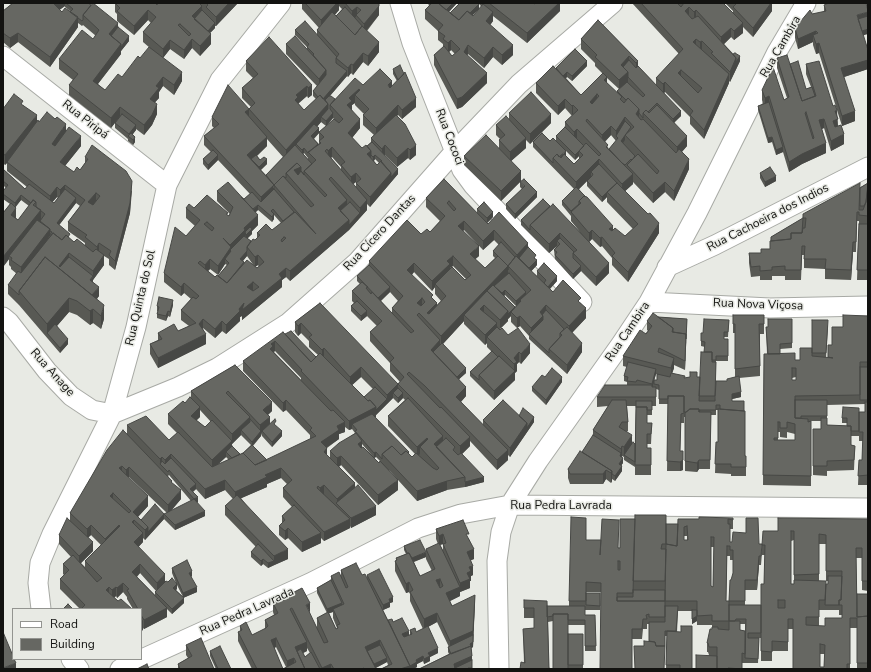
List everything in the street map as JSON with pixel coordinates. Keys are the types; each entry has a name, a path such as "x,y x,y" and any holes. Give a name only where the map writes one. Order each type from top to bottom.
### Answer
{"street":[{"name":"Rua Quinta do Sol","path":"40,608 38,583 40,563 52,534 112,414 136,327 167,185 220,80 281,3"},
{"name":"Rua Cococi","path":"400,3 412,43 462,170 473,185 582,302"},
{"name":"Rua Cícero Dantas","path":"112,414 178,387 217,368 288,323 358,260 455,151 519,84 613,3"},
{"name":"Rua Cambira","path":"499,669 497,561 501,532 510,505 538,461 622,344 649,302 697,212 777,52 806,3"},
{"name":"Rua Piripá","path":"3,56 167,185"},
{"name":"Rua Cachoeira dos Indios","path":"667,267 715,245 868,167"},
{"name":"Rua Nova Viçosa","path":"649,302 770,308 868,306"},
{"name":"Rua Anage","path":"3,317 10,322 47,371 71,396 92,410 112,414"},
{"name":"Rua Pedra Lavrada","path":"142,659 310,583 418,528 461,514 510,505 868,508"},
{"path":"72,660 80,669"},
{"name":"Rua Pedra Lavrada","path":"120,669 140,660"}],"building":[{"path":"13,3 55,3 54,4 62,12 65,8 78,17 50,57 18,33 10,38 3,33 3,11"},
{"path":"66,3 88,3 91,5 83,15 82,21 70,12 73,9"},
{"path":"93,3 118,23 109,34 121,44 93,81 105,90 118,74 122,77 138,56 140,58 149,47 182,72 174,85 163,77 156,86 159,88 150,99 157,104 152,115 144,125 120,107 111,118 69,85 78,74 59,59 82,30 93,39 99,30 83,15"},
{"path":"115,3 155,3 157,5 158,3 199,3 202,6 192,16 211,34 200,46 192,39 184,50 170,40 163,49 143,32 156,17 148,10 134,26 117,11 120,8","holes":["180,24 191,34 189,36 178,25"]},
{"path":"206,3 229,3 216,17 206,7 208,5"},
{"path":"305,3 337,3 321,20"},
{"path":"345,3 379,3 379,6 364,24 356,15 361,10 357,7 352,11"},
{"path":"432,3 438,3 459,20 467,11 473,16 483,4 493,12 486,21 513,45 502,55 493,47 484,58 468,45 464,52 487,73 462,97 457,99 434,55 444,46 452,56 460,49 451,40 448,43 443,39 445,36 438,31 443,25 425,10"},
{"path":"438,3 453,3 446,10"},
{"path":"460,3 479,4 470,13 467,11 459,20 450,13"},
{"path":"489,3 535,4 559,3 527,33"},
{"path":"641,3 677,3 681,7 684,3 723,3 743,23 734,31 731,28 721,37 696,10 694,12 689,7 685,11 692,19 698,16 736,58 730,72 711,53 713,52 702,41 700,42 696,39 693,42 729,74 704,130 690,115 693,111 665,82 663,84 656,78 683,49","holes":["681,70 702,88 698,93 678,73"]},
{"path":"734,3 771,3 753,28 733,7 736,4"},
{"path":"829,3 866,3 868,11 857,15 868,50 868,60 841,68 855,111 842,116 819,43 816,44 813,35 818,33 816,31 798,39 795,28 810,10 812,14 826,11 824,5"},
{"path":"345,7 364,28 362,26 355,35 336,16"},
{"path":"202,10 215,23 208,31 194,19"},
{"path":"332,12 355,35 362,26 379,42 368,56 363,53 353,65 351,64 348,68 336,58 339,54 317,30"},
{"path":"868,16 868,29 862,31 858,19"},
{"path":"598,20 638,61 636,63 629,56 621,65 628,72 619,80 595,57 597,55 581,39"},
{"path":"305,21 337,57 336,63 347,71 323,99 320,95 318,97 313,91 326,75 326,70 307,47 309,44 295,30"},
{"path":"118,27 129,36 121,47 121,44 111,36"},
{"path":"295,36 326,70 319,79 286,44"},
{"path":"269,37 312,85 308,88 307,86 296,95 298,97 295,100 304,110 320,95 328,104 286,150 249,109 255,103 242,88 258,74 246,61"},
{"path":"575,49 587,61 572,76 567,72 563,76 556,68"},
{"path":"735,53 740,56 736,62 736,58 733,54"},
{"path":"787,55 802,101 816,96 806,64 819,61 833,106 835,105 837,110 835,111 838,119 833,121 835,127 841,125 844,134 831,141 824,119 819,120 826,143 789,162 769,96 765,98 762,90 773,67 784,100 789,97 777,58","holes":["806,112 814,138 813,139 805,113"]},
{"path":"629,60 636,68 638,66 681,111 673,119 657,103 648,112 646,110 643,113 643,118 639,113 639,109 628,98 626,100 617,91 627,82 643,97 645,95 628,77 628,72 623,67"},
{"path":"798,61 806,89 812,87 815,96 802,101 790,64"},
{"path":"400,65 404,74 398,80 393,69"},
{"path":"553,66 581,95 603,73 607,77 604,80 622,97 620,99 624,103 628,98 639,109 636,114 641,120 643,119 676,153 679,149 689,159 674,191 665,182 653,193 627,165 638,154 657,174 659,171 625,135 634,127 625,117 616,131 611,126 602,135 587,119 586,121 608,145 606,147 633,174 622,184 599,159 576,182 553,158 557,154 561,158 564,154 574,164 583,155 579,151 586,143 599,156 601,154 577,129 574,132 565,122 578,110 565,99 558,106 536,83","holes":["597,94 599,96 592,104 590,102"]},
{"path":"380,69 392,81 388,85 390,88 405,72 416,98 402,110 398,105 376,128 363,115 369,109 355,95 360,90 359,89 349,98 352,101 347,105 360,119 348,133 362,148 366,145 371,151 367,154 377,165 381,161 391,173 370,197 356,183 361,179 356,173 351,177 341,165 345,162 332,147 328,151 327,149 325,151 367,200 360,208 331,177 329,179 347,200 338,208 349,220 290,271 286,268 279,274 282,278 242,310 244,303 239,309 240,311 226,325 222,321 215,329 203,319 199,324 206,334 158,358 150,344 162,339 158,333 174,324 178,331 196,323 181,310 193,297 196,299 199,296 184,283 181,287 164,273 175,227 186,236 200,220 186,208 189,204 194,208 207,195 228,213 226,214 229,216 233,207 217,191 228,182 258,215 244,228 245,230 230,245 223,238 231,247 218,266 210,259 205,265 200,261 198,263 215,277 217,275 227,283 247,260 257,268 264,262 258,255 255,257 247,247 253,239 255,240 260,235 257,233 266,224 272,230 295,212 316,234 274,185 283,176 311,207 314,205 286,173 297,163 301,167 294,170 298,175 301,171 325,197 327,195 304,171 316,160 308,152 321,143 319,141 324,137 319,132 334,119 339,123 343,119 330,105 355,78 363,85","holes":["207,222 214,228 212,231 204,224","284,237 286,238 282,242 281,240","253,282 259,287 253,291 247,287"]},
{"path":"228,85 249,109 245,112 267,137 247,155 274,185 261,197 204,136 219,124 212,117"},
{"path":"531,92 551,114 530,134 509,113"},
{"path":"14,94 23,101 21,104 37,115 5,155 3,154 3,109"},
{"path":"329,96 335,99 330,105 330,109 333,113 326,121 321,117 328,109 328,104 325,100"},
{"path":"769,102 783,147 776,150 772,137 768,138 758,106"},
{"path":"657,105 687,136 677,147 643,113 646,110 649,113"},
{"path":"47,112 55,119 57,117 66,124 52,144 55,146 69,127 81,136 60,162 74,172 77,167 80,170 88,159 85,157 92,145 126,171 132,181 130,203 115,261 109,255 111,251 99,243 97,247 85,237 87,235 68,222 85,200 65,185 60,190 57,187 50,196 7,162 38,120 39,122","holes":["96,193 100,196 93,205 88,202"]},
{"path":"122,114 136,125 129,134 115,123"},
{"path":"396,115 405,124 416,145 410,150 408,148 397,158 385,145 382,149 371,138"},
{"path":"506,116 526,138 510,152 499,140 505,135 496,125"},
{"path":"625,121 631,127 621,141 635,156 625,165 609,149 618,138 616,136"},
{"path":"314,124 319,128 311,136 318,144 308,153 304,148 302,150 296,144"},
{"path":"565,127 584,146 575,155 556,136"},
{"path":"131,133 135,137 133,140 128,136"},
{"path":"542,133 550,141 553,138 566,151 559,157 557,154 553,158 553,163 533,142"},
{"path":"486,135 521,171 501,191 464,156"},
{"path":"372,142 398,169 391,177 391,173 381,162 382,161 375,155 373,157 371,155 371,151 367,146"},
{"path":"295,145 312,164 304,171 304,175 301,171 301,167 297,163 286,173 286,178 283,176 274,185 266,175"},
{"path":"213,150 218,155 208,165 203,159"},
{"path":"256,155 260,160 264,157 267,159 259,167 251,159"},
{"path":"599,164 617,183 602,197 587,181 593,174 591,172"},
{"path":"770,167 776,176 765,182 760,173"},
{"path":"3,169 25,189 29,184 54,203 65,189 76,198 57,223 70,234 68,237 66,235 62,240 53,233 47,239 52,232 40,221 45,214 36,207 36,202 33,200 31,203 21,195 15,203 3,194 3,191 8,185 3,181"},
{"path":"444,179 488,224 499,212 528,243 517,255 494,230 483,241 464,221 458,226 479,246 470,254 485,268 498,256 508,266 441,336 419,313 417,315 440,340 431,350 466,387 456,397 508,450 497,460 425,386 409,372 407,374 470,437 460,446 398,384 404,377 390,362 394,358 370,332 382,321 352,291 362,282 368,287 366,288 371,294 372,292 411,333 414,331 392,308 403,296 369,261 407,220 421,234 427,229 430,232 445,216 426,198","holes":["449,201 456,209 454,211 447,203","453,256 471,275 465,280 452,267 435,284 446,296 429,314 427,313 437,303 431,297 433,295 407,270 414,263 432,281 450,264 447,261","422,298 425,302 421,306 417,303"]},
{"path":"524,179 537,192 515,214 506,204 525,186 520,182"},
{"path":"617,183 659,223 628,272 612,256 615,253 602,237 600,238 592,230 589,233 571,212 581,203 579,201 584,196 587,197 613,226 609,229 612,231 615,228 625,236 638,224 607,192"},
{"path":"860,183 859,210 863,210 866,202 868,186 868,216 859,215 859,212 857,212 856,242 853,242 851,270 825,269 826,259 804,259 805,246 802,246 801,270 785,270 785,266 772,267 772,270 760,271 760,266 751,267 749,253 761,253 761,249 770,249 770,241 791,239 791,233 802,233 803,228 805,228 806,218 803,218 803,214"},
{"path":"868,183 866,202 864,206 860,206 860,188"},
{"path":"576,187 585,196 571,211 562,201"},
{"path":"274,189 294,212 283,221 273,209 271,211 274,214 272,217 258,205 253,209 241,197 244,199 252,192 261,202"},
{"path":"543,199 550,206 530,225 530,230 521,220"},
{"path":"33,200 36,202 33,205 41,210 3,257 3,213 11,203 16,208 11,215 18,220"},
{"path":"350,202 360,213 349,225 349,220 340,211"},
{"path":"484,202 493,212 487,218 477,209"},
{"path":"553,204 609,263 596,277 573,253 577,250 560,233 549,244 530,225"},
{"path":"803,218 802,233 791,233 791,239 771,241 771,237"},
{"path":"37,220 50,229 21,267 11,260 12,258 9,256"},
{"path":"859,224 868,224 868,270 857,270"},
{"path":"250,227 252,229 246,235 245,232"},
{"path":"53,233 62,240 66,235 74,242 77,239 93,252 96,249 104,255 93,271 69,253 59,266 60,267 69,257 93,276 90,280 99,287 92,295 45,257 19,291 19,295 8,285 18,271 21,273"},
{"path":"244,236 251,241 247,247 247,251 240,259 244,262 227,283 218,276 229,263 225,259 231,251 230,250"},
{"path":"560,238 574,252 573,258 581,266 573,274 555,255 557,252 554,250 560,244 557,241"},
{"path":"501,242 515,257 508,266 493,251"},
{"path":"528,247 536,255 534,258 537,260 529,268 519,258"},
{"path":"516,256 553,292 563,280 581,298 578,301 586,308 569,326 546,305 540,312 543,316 531,328 520,316 517,318 511,312 521,301 520,300 531,290 508,266"},
{"path":"45,257 104,305 101,316 93,309 90,311 77,301 69,298 47,324 19,291"},
{"path":"544,263 557,276 548,287 544,283 546,280 537,271"},
{"path":"369,265 390,287 378,298 357,276"},
{"path":"509,273 526,292 516,301 505,290 502,293 494,286"},
{"path":"493,285 515,307 508,314 508,311 487,291"},
{"path":"487,291 508,311 500,320 484,305 480,309 497,323 485,335 464,315"},
{"path":"159,297 173,300 170,312 168,311 166,316 157,314"},
{"path":"357,301 367,311 361,316 351,306"},
{"path":"320,303 398,384 387,395 361,367 350,377 324,348 322,350 309,337 312,335 301,323 298,326 295,322"},
{"path":"546,310 564,329 560,333 560,337 549,349 549,353 529,334 543,320 542,315"},
{"path":"653,313 673,328 672,332 686,334 685,361 659,348 658,352 674,358 671,368 623,356 640,330 646,334 652,326 647,321"},
{"path":"733,315 764,315 764,324 759,324 760,366 735,369 735,324 733,324"},
{"path":"843,315 868,316 868,362 860,362 860,395 795,396 795,418 808,419 808,422 811,421 811,476 763,475 764,354 795,353 795,360 800,360 800,348 812,348 812,356 833,358 828,357 828,345 832,345 832,327 843,327","holes":["792,368 796,368 796,380 792,380","778,422 780,422 780,428 787,428 787,422 795,424 795,440 774,440 774,438 778,438"]},
{"path":"658,317 687,319 686,339 686,334 673,332 673,328"},
{"path":"704,319 729,320 728,332 724,332 724,339 728,339 728,356 716,356 716,360 712,360 712,352 704,352 705,342 701,341 701,333 703,333"},
{"path":"768,319 792,319 792,343 780,344 780,354 768,354 766,327 768,327"},
{"path":"812,320 828,320 826,353 812,353"},
{"path":"55,324 68,339 60,348 47,333"},
{"path":"497,327 500,330 502,328 508,335 518,328 530,344 521,354 519,352 514,358 517,362 514,364 487,337"},
{"path":"567,327 582,343 567,365 549,349 562,335 560,333"},
{"path":"291,331 316,357 311,362 285,334"},
{"path":"283,332 311,362 320,353 368,401 370,400 376,407 349,421 301,371 302,370 275,341 271,344 273,346 270,349 331,411 333,410 345,422 337,426 339,430 321,442 327,448 324,452 355,483 337,499 324,485 320,488 318,486 317,488 350,519 324,532 283,488 292,480 281,468 265,475 267,477 235,492 225,480 205,489 171,454 165,460 162,457 160,459 127,425 146,416 169,440 178,432 212,467 243,453 255,465 316,436 310,430 312,428 286,400 283,403 243,361"},
{"path":"442,343 466,368 457,377 433,352"},
{"path":"492,351 498,357 479,375 479,380 470,372"},
{"path":"701,352 712,352 712,362 716,362 715,396 699,396"},
{"path":"499,356 515,371 494,391 479,375"},
{"path":"628,362 656,369 652,384 637,380 636,382 627,381 628,377 624,376"},
{"path":"235,365 272,402 263,410 270,417 260,425 228,391 226,393 250,417 232,434 191,391"},
{"path":"860,367 868,367 868,400 860,400"},
{"path":"552,368 562,377 546,400 532,387 542,375 545,377"},
{"path":"690,372 697,372 697,377 700,377 699,401 715,401 716,381 727,381 727,379 739,376 741,392 732,394 732,401 744,401 744,411 720,409 720,405 716,405 716,410 700,410 699,412 699,409 690,409 684,412 684,396 668,396 668,399 659,399 659,385 654,384 654,380 657,380 657,374 670,377 671,373 685,376 684,378 690,377"},
{"path":"605,385 652,385 652,387 656,387 656,397 597,397"},
{"path":"375,387 387,399 376,410 376,407 370,400 368,401 364,397"},
{"path":"398,388 403,393 398,398 393,393"},
{"path":"668,396 684,396 684,413 681,414 680,451 683,451 683,460 680,462 667,461"},
{"path":"190,397 200,407 191,416 205,427 212,420 232,441 212,460 168,414 183,401 185,403"},
{"path":"408,398 443,436 434,444 465,477 417,491 382,454 392,446 401,455 406,451 412,457 416,453 433,468 437,470 439,468 420,447 428,439 427,438 417,447 388,416"},
{"path":"503,400 527,423 510,448 483,420"},
{"path":"612,400 626,400 628,422 622,422 619,427 632,435 621,449 593,430"},
{"path":"795,400 827,400 827,416 801,416 801,418 795,418"},
{"path":"636,401 652,401 652,410 647,410 647,407 636,407"},
{"path":"865,402 868,402 868,475 858,476 859,460 862,460 863,432 859,432 859,412 865,412"},
{"path":"636,407 647,407 647,423 652,423 651,434 647,434 647,448 651,448 651,465 635,465"},
{"path":"843,407 859,408 859,431 851,431 851,426 847,426 847,418 842,418"},
{"path":"523,408 534,417 527,428 527,423 519,416"},
{"path":"690,409 699,409 699,412 711,412 710,460 699,460 697,463 685,461 685,413"},
{"path":"718,409 745,411 746,467 731,467 731,464 715,464 716,442 718,442"},
{"path":"372,414 409,452 408,453 406,451 401,455 392,446 382,454 382,459 376,452 374,453 355,431 357,430 352,424"},
{"path":"821,418 827,418 827,425 851,426 851,445 855,446 854,460 827,461 827,466 813,466 813,429 821,429"},
{"path":"250,419 261,431 252,442 241,430 250,422"},
{"path":"275,419 276,421 274,424 282,431 272,442 262,431"},
{"path":"123,430 172,481 171,482 181,490 168,505 129,467 126,470 122,466 119,468 148,496 133,512 148,527 145,530 134,520 132,522 143,533 134,542 165,574 157,583 140,564 132,572 167,608 144,620 142,617 142,608 137,608 127,590 129,589 123,583 117,588 116,587 112,590 109,587 106,590 118,601 121,599 131,608 82,608 85,605 60,579 69,570 63,564 73,555 97,582 102,578 85,561 120,526 119,525 105,539 91,525 87,529 70,513 107,450","holes":["113,493 131,511 129,513 110,496"]},
{"path":"356,433 362,441 358,444 361,448 363,447 379,463 380,461 398,480 378,495 341,456 337,458 330,451 339,443"},
{"path":"593,435 621,453 620,456 623,458 619,464 622,466 615,476 612,474 612,471 582,452"},
{"path":"446,438 455,447 453,450 458,455 461,453 484,477 465,482 465,477 436,447"},
{"path":"633,442 635,444 635,462 624,455"},
{"path":"252,445 267,460 255,465 243,453"},
{"path":"232,446 240,454 232,458 226,452"},
{"path":"580,451 612,471 611,473 606,470 603,474 570,474 568,469"},
{"path":"171,458 196,484 190,489 198,497 194,499 169,470 168,472 160,464 162,461 165,464"},
{"path":"358,485 376,506 351,518 336,503"},
{"path":"237,495 288,549 274,556 225,506"},
{"path":"194,499 205,511 175,525 164,514"},
{"path":"155,504 164,514 148,532 148,527 141,520"},
{"path":"294,505 321,533 302,542 288,528 285,531 279,526 285,520 282,516"},
{"path":"635,515 666,515 666,544 662,544 661,549 666,549 665,581 633,581"},
{"path":"571,517 586,518 586,540 601,540 602,519 619,520 618,548 620,548 620,519 635,519 633,593 617,593 617,601 665,601 665,617 649,617 649,614 646,615 647,619 643,619 642,629 632,629 632,669 600,669 601,583 586,582 586,601 569,601","holes":["618,561 620,561 620,570 618,570"]},
{"path":"699,517 733,518 733,520 728,519 728,524 730,524 730,542 732,542 733,532 746,533 746,518 758,518 759,544 762,544 761,556 759,556 757,580 745,580 745,601 729,601 729,621 712,621 712,615 697,616 697,601 665,601 666,544 677,546 678,519 699,519","holes":["687,526 688,540 684,540 684,527","711,537 714,537 713,587 711,586","727,546 730,546 730,550 733,550 733,573 730,580 729,601 726,601"]},
{"path":"67,518 93,542 79,556 59,535"},
{"path":"778,518 868,519 868,581 862,581 862,548 856,548 857,617 868,616 868,663 857,663 857,618 850,618 850,664 847,664 847,669 793,669 793,619 788,619 788,642 772,641 772,652 761,651 761,584 764,584 765,545 762,545 763,531 778,531","holes":["791,531 794,531 794,575 819,574 819,534 826,535 826,571 842,571 841,600 839,600 839,605 842,605 842,618 825,618 825,626 806,625 806,617 819,617 819,600 825,600 826,581 794,580 794,584 791,584","778,600 785,600 785,608 778,608","820,644 825,645 824,667 820,667"]},
{"path":"463,520 469,534 466,534 474,549 467,552 473,566 469,567 471,571 467,573 470,579 460,583 443,544 446,543 443,534 439,536 436,529"},
{"path":"666,524 678,524 677,546 666,544"},
{"path":"420,540 426,552 412,558 409,553 407,553 404,546"},
{"path":"439,543 460,587 446,593 452,606 475,595 473,631 450,641 437,613 424,619 410,592 413,590 409,582 406,584 395,561 397,560 396,558 409,553 420,576 435,569 426,549","holes":["440,579 443,586 440,588 436,580"]},
{"path":"258,544 274,561 268,563 263,559 261,561 251,552"},
{"path":"187,560 192,571 189,573 197,587 183,593 172,568"},
{"path":"356,563 362,575 365,574 410,666 400,669 381,669 392,664 380,640 365,647 376,669 334,669 331,664 322,668 292,608 290,609 307,642 295,647 305,669 283,669 257,669 238,632 242,630 240,626 246,622 252,635 266,628 268,626 265,620 278,613 273,603 302,588 310,603 306,605 324,643 328,642 317,618 328,612 336,629 338,628 337,625 340,624 333,609 344,604 331,576 339,572 346,588 348,587 341,570","holes":["276,638 287,661 294,658 296,662 283,669 271,640"]},
{"path":"379,569 393,597 389,599 390,602 383,605 367,575"},
{"path":"828,576 842,576 841,600 839,600 839,605 825,605"},
{"path":"172,578 177,584 173,588 184,598 172,609 155,592 166,581 168,582"},
{"path":"331,580 342,603 327,609 317,588"},
{"path":"633,590 665,590 665,601 617,601 617,597 633,597"},
{"path":"586,593 600,593 600,606 586,605"},
{"path":"857,594 868,594 868,616 857,617"},
{"path":"524,600 547,601 549,668 551,669 520,669 521,662 525,663 523,629 534,628 534,608 524,608"},
{"path":"68,604 72,608 64,608"},
{"path":"729,605 761,605 761,633 748,633 748,638 759,638 758,659 745,658 746,619 729,621"},
{"path":"547,606 585,606 585,615 595,615 596,646 585,646 585,620 568,620 568,614 553,614 553,616 547,617"},
{"path":"665,606 678,606 676,631 665,631 665,646 656,646 655,642 649,641 649,622 665,622"},
{"path":"692,610 697,610 697,616 692,619"},
{"path":"553,614 568,614 568,669 553,669"},
{"path":"402,618 409,631 402,634 404,637 412,634 410,630 415,628 416,632 428,626 438,648 428,653 430,656 424,659 423,656 410,666 388,620 392,619 393,622"},
{"path":"729,621 740,621 740,630 745,631 745,654 742,653 742,669 717,669 717,647 709,647 707,643 710,629 712,629 712,627 729,630"},
{"path":"681,626 692,626 692,669 680,669 680,665 666,665 667,631 681,632"},
{"path":"3,632 12,654 12,660 14,660 16,663 3,668"},
{"path":"568,634 583,634 583,665 568,665"},
{"path":"473,635 473,642 470,644 471,646 451,654 448,647"},
{"path":"201,638 214,669 180,669 178,664 192,656 186,645"},
{"path":"644,641 655,642 656,646 665,646 664,669 635,669 634,646 644,646"},
{"path":"380,645 387,658 374,664 367,651"},
{"path":"220,646 231,669 218,669 210,651"},
{"path":"471,646 472,656 454,664 455,669 419,669 452,653"},
{"path":"301,649 305,657 311,652 320,669 305,669 297,651"},
{"path":"696,655 717,656 717,669 696,669"},
{"path":"472,660 472,668 455,669 455,668"},
{"path":"147,664 149,669 137,669"}]}
